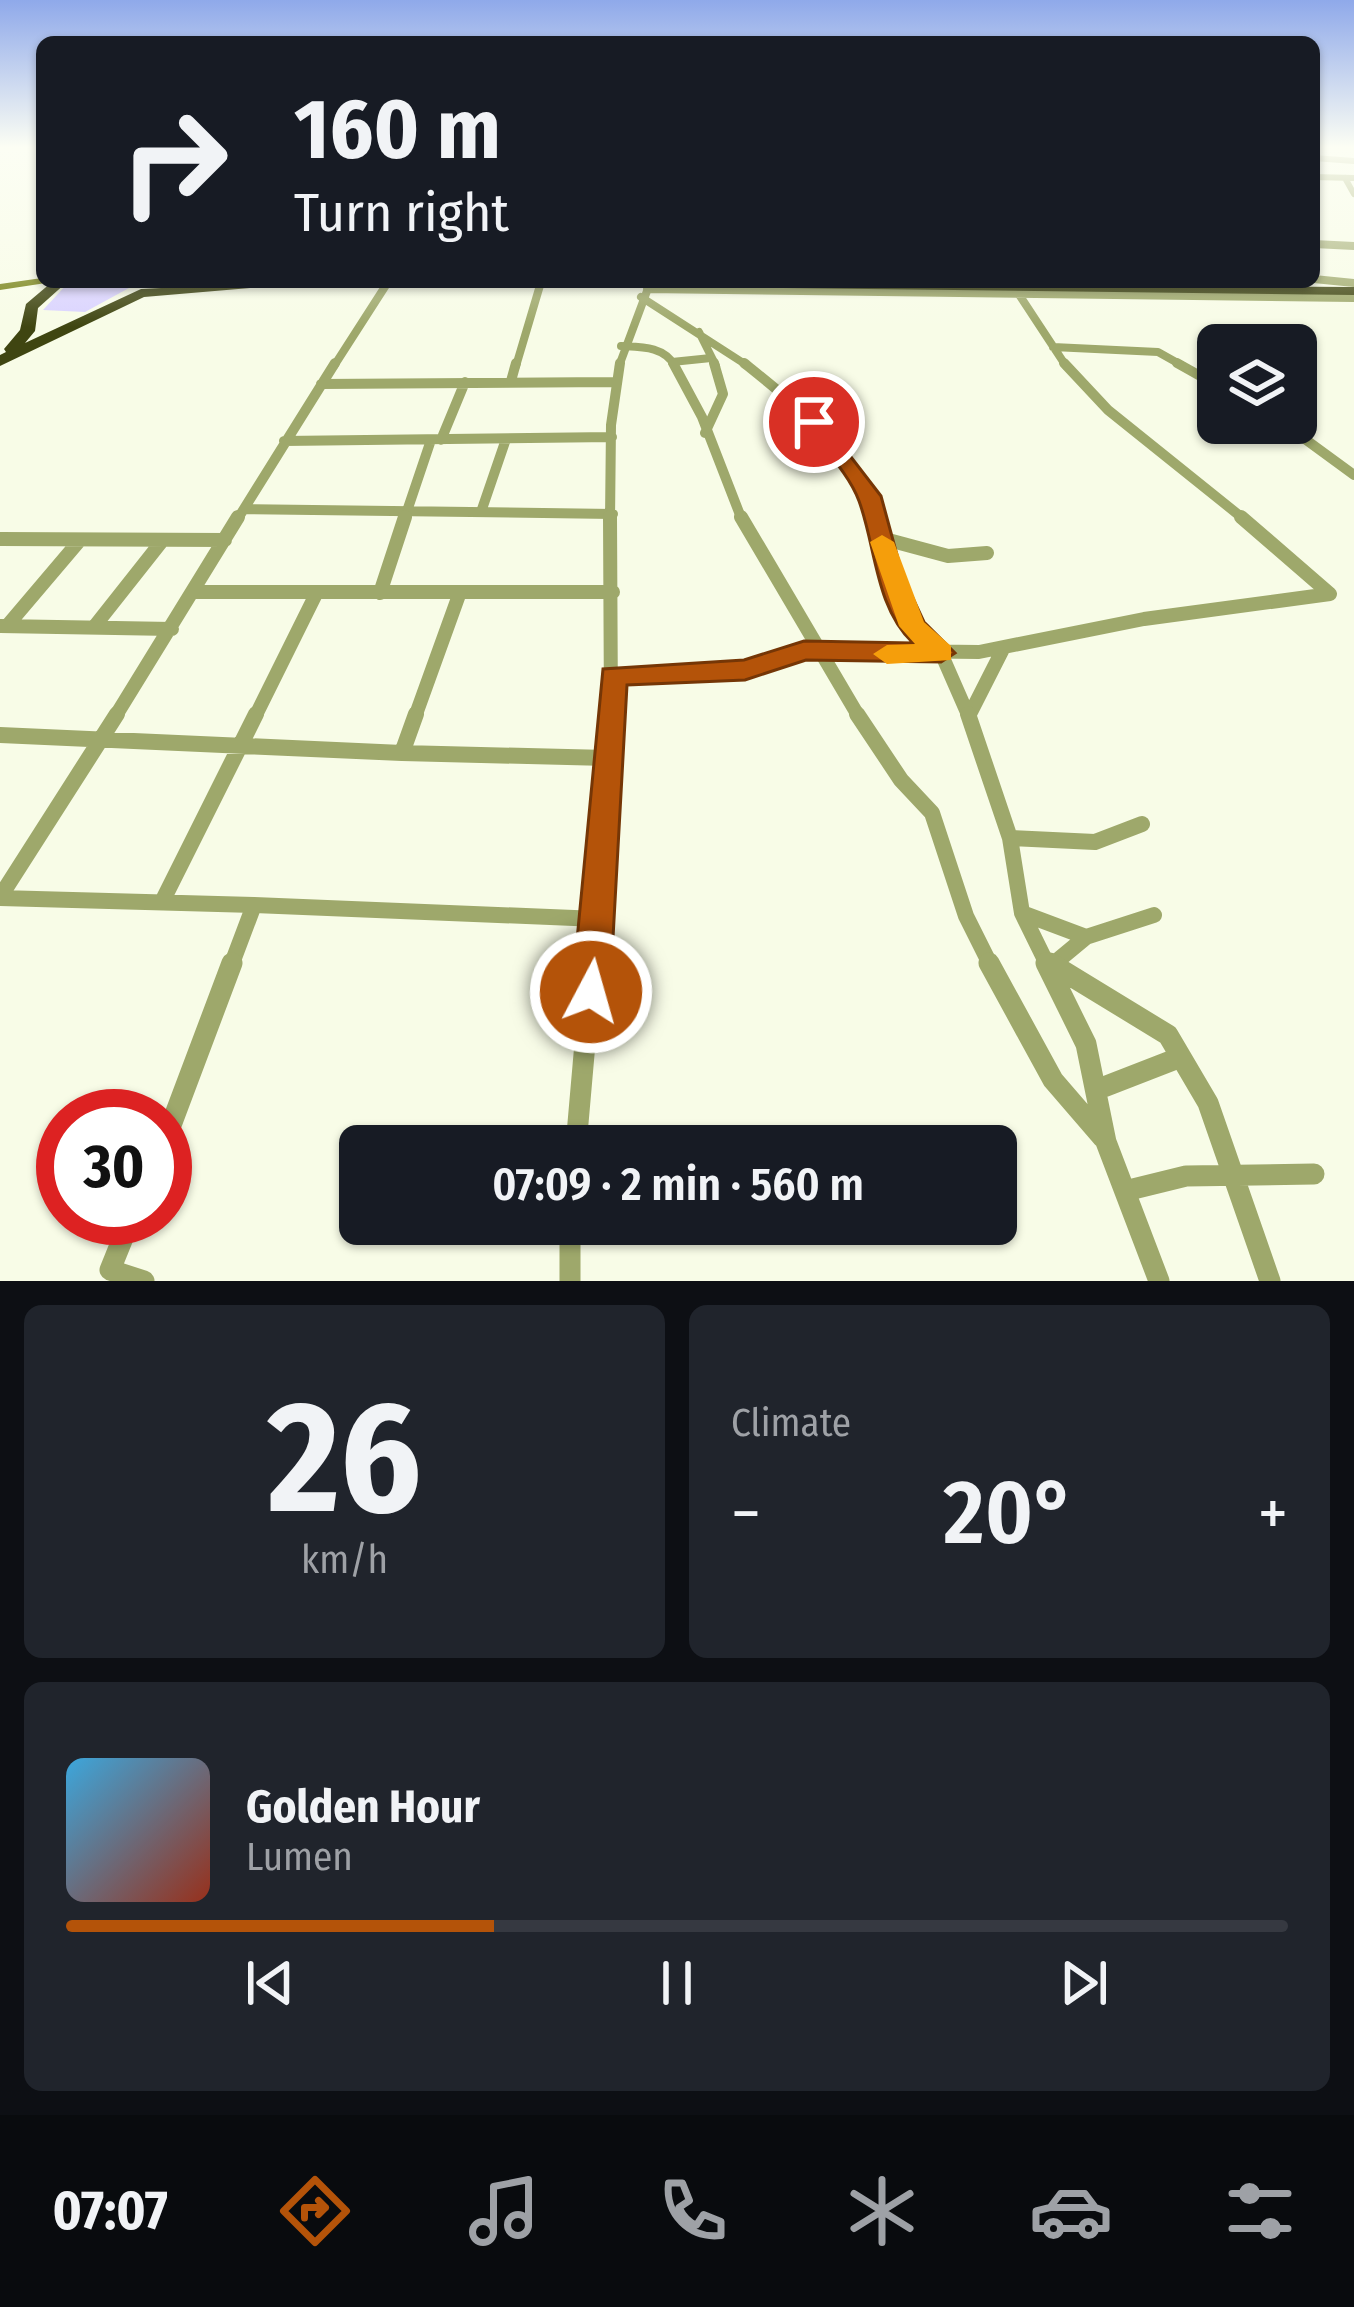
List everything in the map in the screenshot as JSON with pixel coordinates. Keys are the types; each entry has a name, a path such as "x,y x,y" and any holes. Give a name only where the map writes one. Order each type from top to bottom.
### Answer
{"highway":[{"path":"1,360 27,331 31,308 53,288"},
{"path":"1,360 135,288"},
{"path":"31,308 50,317 103,308 153,289 170,288"},
{"path":"743,288 1353,294"}],"main road":[{"path":"0,287 36,281"},
{"path":"0,287 25,295 31,308"}],"street":[{"path":"1320,244 1354,246"},
{"path":"1320,281 1353,294"},
{"path":"0,897 104,739 284,441 384,288"},
{"path":"511,381 540,288"},
{"path":"578,1125 614,676 613,382 641,288"},
{"path":"642,288 811,418 864,487 912,626 941,653 969,716 1010,838 1022,913 1086,1044 1106,1142 1159,1281"},
{"path":"683,288 1020,296 1353,294"},
{"path":"614,676 745,670 789,653 817,650 941,653 1003,649 1144,619 1330,594 1324,584 1108,410 1053,347 1020,296"},
{"path":"700,332 727,390 722,410 705,433"},
{"path":"621,346 651,347 672,362 736,513 901,780 932,813 966,916 1008,1001 1053,1080 1106,1142"},
{"path":"1053,347 1158,352 1197,374"},
{"path":"672,362 711,358"},
{"path":"380,593 436,440 465,382"},
{"path":"321,384 613,382"},
{"path":"284,441 612,437"},
{"path":"481,512 506,439"},
{"path":"1312,444 1354,475"},
{"path":"244,509 613,514"},
{"path":"881,538 948,556 988,553"},
{"path":"0,539 226,540"},
{"path":"4,626 80,540"},
{"path":"94,628 162,541"},
{"path":"195,592 614,592"},
{"path":"162,902 316,594"},
{"path":"402,753 459,595"},
{"path":"4,626 172,629"},
{"path":"969,716 1003,649"},
{"path":"0,735 607,758"},
{"path":"1010,838 1095,842 1142,824"},
{"path":"0,897 598,919"},
{"path":"185,1089 254,905"},
{"path":"1022,913 1086,937"},
{"path":"1048,964 1086,937 1154,915"},
{"path":"1048,964 1168,1035 1208,1103 1270,1281"},
{"path":"1096,1090 1180,1057"},
{"path":"1124,1191 1186,1176 1314,1174"},
{"path":"120,1245 108,1275 144,1281"},
{"path":"570,1281 571,1245"}],"shaded area":[{"path":"63,288 129,288 85,312 43,310"}],"slow traffic":[{"path":"882,542 912,626 941,653 887,654"}],"route":[{"path":"591,992 614,676 745,670 804,650 941,653 912,626 891,577 869,496 814,422"}]}
